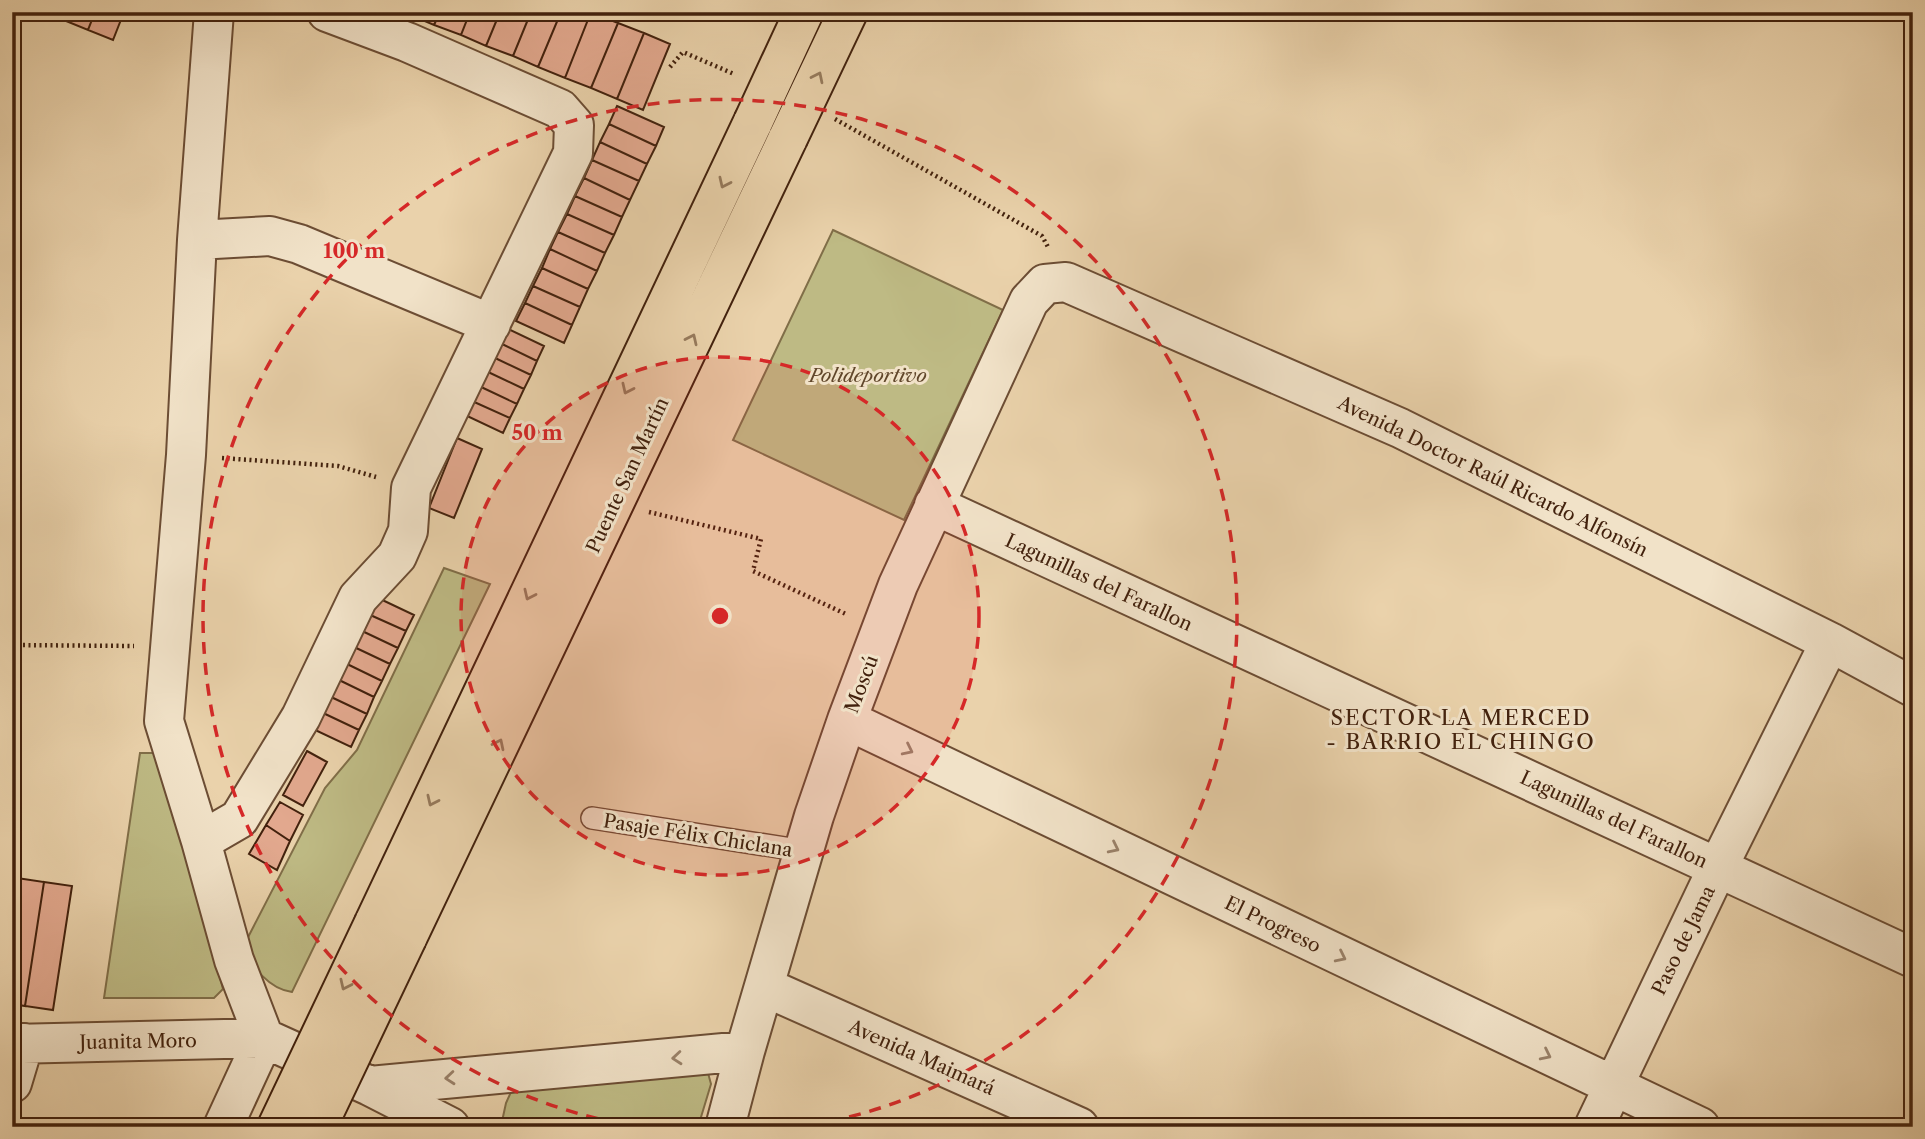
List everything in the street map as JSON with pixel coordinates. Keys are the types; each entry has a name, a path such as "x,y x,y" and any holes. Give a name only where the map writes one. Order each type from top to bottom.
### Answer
{"main road":[{"name":"Puente San Martín","path":"391,931 804,12"},
{"name":"Puente San Martín","path":"391,931 614,503 848,12"},
{"path":"277,1127 391,931"},
{"path":"317,1127 391,931"}],"street":[{"path":"214,12 197,240 186,455 164,721 234,960 264,1038 370,1086 450,1127"},
{"path":"201,841 239,819 301,717 358,598 397,556 408,531 411,488 573,153 574,125 561,108 407,42 327,12"},
{"path":"197,240 270,236 299,244 491,324"},
{"name":"Moscú","path":"726,1127 745,1051 804,851 847,720 881,630 934,505 1029,301 1045,284 1066,282"},
{"name":"Avenida Doctor Raúl Ricardo Alfonsín","path":"1066,282 1400,428 1829,642 1913,687"},
{"name":"Lagunillas del Farallon","path":"934,505 1913,958"},
{"name":"Paso de Jama","path":"1594,1127 1829,642"},
{"name":"El Progreso","path":"847,720 1700,1127"},
{"name":"Avenida Maimará","path":"765,987 1079,1127"},
{"path":"223,1127 264,1038"},
{"name":"Juanita Moro","path":"18,1043 264,1038"},
{"path":"12,1083 18,1043"},
{"path":"370,1086 745,1051"}],"lane":[{"name":"Pasaje Félix Chiclana","path":"592,818 804,851"}],"path":[{"path":"824,113 1042,236 1066,282"},
{"path":"186,455 338,466 411,488"},
{"path":"614,503 761,539 753,571 881,630"},
{"path":"12,645 170,646"}],"green space":[{"name":"Polideportivo","path":"833,230 1003,310 904,520 733,440"},
{"path":"444,568 490,584 292,992 276,987 262,976 243,947 325,788 357,750"},
{"path":"140,753 162,753 223,989 214,998 104,998"},
{"path":"708,1073 711,1084 698,1127 501,1126 511,1092"}],"building":[{"path":"44,12 95,12 88,30"},
{"path":"95,12 124,12 113,40 88,30"},
{"path":"440,12 434,25 408,14"},
{"path":"440,12 470,12 461,35 434,25"},
{"path":"470,12 500,12 486,46 461,35"},
{"path":"500,12 531,12 513,56 486,46"},
{"path":"531,12 561,12 538,67 513,56"},
{"path":"561,12 591,12 565,78 538,67"},
{"path":"591,12 618,23 591,88 565,78"},
{"path":"618,23 644,33 617,99 591,88"},
{"path":"644,33 670,44 643,110 617,99"},
{"path":"617,106 664,127 656,146 609,124"},
{"path":"609,124 656,146 647,164 600,142"},
{"path":"600,142 647,164 639,181 592,160"},
{"path":"592,160 639,181 630,200 584,178"},
{"path":"584,178 630,200 622,217 575,196"},
{"path":"575,196 622,217 614,235 567,214"},
{"path":"567,214 614,235 605,253 558,232"},
{"path":"558,232 605,253 597,271 550,249"},
{"path":"550,249 597,271 588,289 542,268"},
{"path":"542,268 588,289 580,307 533,286"},
{"path":"533,286 580,307 572,325 525,303"},
{"path":"525,303 572,325 564,343 516,321"},
{"path":"506,328 544,346 537,361 500,343"},
{"path":"500,343 537,361 531,375 493,357"},
{"path":"493,357 531,375 524,389 486,371"},
{"path":"486,371 524,389 517,404 479,386"},
{"path":"479,386 517,404 510,418 472,401"},
{"path":"472,401 510,418 503,433 465,415"},
{"path":"457,438 482,449 454,518 429,508"},
{"path":"376,597 414,615 406,631 368,614"},
{"path":"368,614 406,631 398,648 360,630"},
{"path":"360,630 398,648 390,664 352,646"},
{"path":"352,646 390,664 382,681 345,663"},
{"path":"345,663 382,681 374,697 337,679"},
{"path":"337,679 374,697 367,714 329,696"},
{"path":"329,696 367,714 359,730 321,712"},
{"path":"321,712 359,730 351,747 313,729"},
{"path":"307,751 327,762 303,806 283,795"},
{"path":"280,802 303,815 290,841 266,825"},
{"path":"266,825 290,841 277,870 249,854"},
{"path":"17,878 44,882 25,1006 12,1004 12,906"},
{"path":"44,882 72,886 53,1010 25,1006"}],"district":[{"name":"SECTOR LA MERCED - BARRIO EL CHINGO","path":"1461,730"}]}
